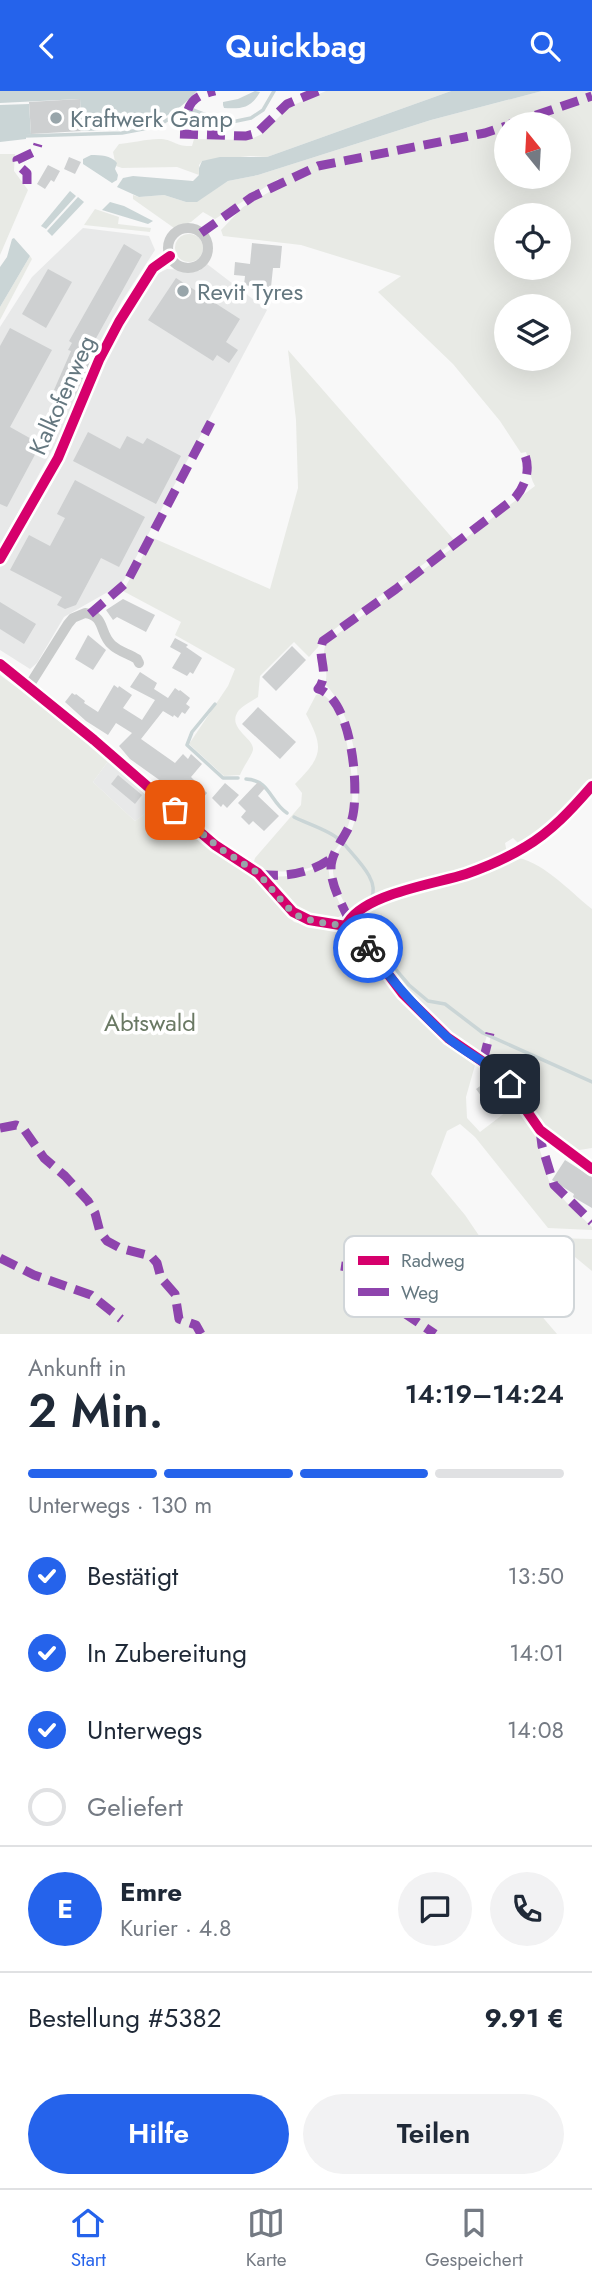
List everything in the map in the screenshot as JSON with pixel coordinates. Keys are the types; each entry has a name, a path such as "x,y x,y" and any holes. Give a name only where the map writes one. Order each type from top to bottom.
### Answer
{"street":[{"name":"Kalkofenweg","path":"0,559 58,458 99,360 119,322 153,268 170,256"},
{"path":"29,686 68,624 73,618 85,613 101,621 109,643 137,659 139,663"},
{"path":"0,664 206,838 258,873 293,912 309,920 346,926 366,946 403,994 448,1038 501,1074 540,1130 592,1169"},
{"path":"346,926 349,919 365,907 391,895 468,873 524,848 562,819 592,786"}],"shaded area":[{"path":"0,91 197,91 171,113 145,125 82,131 80,99 0,103"},
{"path":"255,91 260,92 249,104 241,108 224,108 223,102"},
{"path":"451,91 542,91 431,120 258,175 228,181 197,202 186,202 164,195 139,197 117,187 123,178 133,176 193,181 199,175 202,161 220,157 267,157"},
{"path":"29,104 31,134 26,135 26,139 0,142 0,105"},
{"path":"91,155 115,160 117,180 112,183 83,164 83,159"},
{"path":"70,191 76,196 46,229 41,226"},
{"path":"78,197 84,202 52,236 47,231"},
{"path":"110,202 153,221 148,224 102,210"},
{"path":"83,228 149,236 155,250 122,301 94,356 59,438 0,545 0,327 32,277"},
{"path":"14,238 30,256 0,307 0,267"},
{"path":"207,264 267,310 124,580 120,585 64,617 37,663 30,669 0,650 0,567 62,466 95,382 151,281 167,269 199,271"},
{"path":"109,760 166,812 150,810 135,821 93,782"}],"green space":[{"path":"326,91 451,91 267,157 202,161 199,175 177,167 116,166 113,152 119,144 159,139 192,146 194,139 249,140 262,134 289,107"},
{"path":"542,91 592,91 592,781 560,817 521,846 513,838 505,843 507,853 476,867 365,903 349,912 337,887 333,865 354,823 357,808 357,770 343,712 325,684 324,657 327,642 535,486 526,452 521,453 500,421 453,364 378,292 401,276 301,245 223,236 221,230 243,207 283,184 278,179 215,219 203,212 191,222 174,228 133,199 133,195 164,195 186,202 196,202 228,181 258,175 431,120"},
{"path":"0,154 15,154 14,171 28,190 0,255"},
{"path":"95,209 119,217 118,224 151,228 150,232 84,225"},
{"path":"189,234 199,238 203,248 199,258 189,262 179,258 175,248 179,238"},
{"path":"30,256 32,259 0,320 0,307"},
{"path":"288,350 455,541 321,639 309,657 294,642 260,676 258,697 241,708 236,716 238,727 250,741 253,750 240,775 224,776 189,744 228,686 235,669 175,635 181,622 123,591 153,538 270,589 298,488 296,420"},
{"name":"Abtswald","path":"0,675 83,736 109,760 93,782 135,821 150,810 166,812 247,871 294,922 344,934 362,945 392,989 470,1056 475,1065 466,1097 467,1118 480,1132 518,1103 536,1131 549,1181 592,1230 548,1228 475,1137 460,1124 447,1131 431,1174 479,1236 344,1236 344,1317 542,1317 557,1334 0,1334"},
{"path":"320,694 330,700 337,713 348,750 352,807 347,829 333,853 313,867 284,871 256,869 253,865 255,858 301,805 302,793 295,784 316,759 318,751 316,735 306,714 316,695"},
{"path":"512,857 534,863 592,909 592,1148 573,1151 545,1131 503,1069 487,1057 491,1034 488,1032 481,1056 459,1042 404,990 357,930 358,917 378,903"},
{"path":"328,864 330,881 344,914 332,919 321,919 300,911 265,877 293,876"},
{"path":"574,1239 592,1239 592,1271 574,1256"}],"building":[{"name":"Kraftwerk Gamp","path":"80,99 82,131 31,134 29,102"},
{"path":"69,157 81,162 75,174 64,169"},
{"path":"48,165 60,171 54,182 51,180 45,189 37,184"},
{"path":"252,243 282,246 280,268 273,268 271,287 263,287 262,291 244,285 245,276 234,275 235,262 250,264"},
{"path":"124,244 142,255 94,342 96,343 87,360 90,362 74,398 54,390 71,351 68,350 72,343 69,341"},
{"path":"48,269 72,282 46,328 22,314"},
{"path":"176,278 240,319 226,342 238,350 229,363 217,355 213,361 148,320"},
{"path":"10,328 52,350 10,427 35,441 38,449 7,507 0,504 0,346"},
{"path":"88,432 120,449 127,436 143,444 147,438 181,456 156,504 73,461"},
{"path":"75,480 145,517 119,567 101,558 76,605 65,609 57,605 62,597 10,570 29,535 50,546 65,518 57,514"},
{"path":"123,599 155,615 146,632 117,617 113,620 106,610"},
{"path":"0,602 36,624 24,644 0,629"},
{"path":"88,635 106,650 93,670 75,659"},
{"path":"175,638 188,645 186,647 202,658 193,674 190,672 187,676 172,668 181,653 170,647"},
{"path":"292,646 306,660 276,691 262,677"},
{"path":"140,672 157,683 154,689 168,698 175,688 190,698 186,704 190,707 185,714 182,712 178,718 163,711 141,739 175,763 183,754 188,759 191,754 202,764 191,777 207,793 202,799 198,795 185,804 158,779 130,759 119,746 132,733 116,723 108,735 86,721 65,702 72,693 76,694 98,712 114,685 118,688 119,686 132,695 123,708 142,720 155,700 130,687"},
{"path":"258,707 296,742 280,759 242,724"},
{"path":"118,775 142,795 135,804 111,784"},
{"path":"258,782 265,788 258,796 279,816 264,831 253,821 249,825 241,817 246,811 238,803"},
{"path":"225,783 239,795 227,808 223,804 221,807 212,798"},
{"path":"497,1082 509,1100 493,1112 476,1089 483,1084 487,1089"},
{"path":"565,1160 592,1177 592,1208 552,1180"}],"waterway":[{"path":"24,136 122,133 148,128 181,111 193,110 227,123 251,118 263,110 274,91"},
{"path":"215,704 192,732 187,745 223,778 238,778"},
{"path":"246,779 254,780 265,787 287,813"},
{"path":"294,817 338,839"},
{"path":"345,845 370,878 373,885 371,899"},
{"path":"361,916 368,936 409,985 428,1001 445,1004 483,1033 592,1082"}],"marked path":[{"path":"188,110 195,99 215,91"},
{"path":"180,134 246,136 257,133 287,104 318,91"},
{"path":"545,112 592,96"},
{"path":"201,233 252,197 318,166 494,130"},
{"path":"27,184 27,173 18,165 17,160 36,151 38,144"},
{"path":"90,614 127,582 211,422"},
{"path":"349,920 335,888 331,868 352,819 354,767 346,726 339,709 330,696 318,689 323,677 323,641 515,498 526,476 524,453"},
{"path":"260,874 298,873 333,857"},
{"path":"483,1061 490,1033"},
{"path":"0,1128 16,1125 23,1128 44,1158 88,1201 95,1213 100,1232 107,1241 120,1248 151,1256 157,1263 161,1278 175,1294 179,1319 196,1325 201,1334"},
{"path":"540,1130 554,1185 592,1222"},
{"path":"0,1258 34,1275 91,1295 121,1319"},
{"path":"410,1317 435,1334"}],"cycle path":[{"path":"0,559 58,458 99,360 119,322 153,268 170,256"},
{"path":"0,664 94,740 215,845 258,873 293,912 309,920 346,926"},
{"path":"346,926 354,915 382,898 466,874 518,851 552,827 592,786"},
{"path":"346,926 367,946 403,994 448,1038 501,1074 540,1130 592,1169"}],"way so far":[{"path":"175,810 218,847 258,873 287,907 300,917 346,926 354,931 368,948"}],"place":[{"name":"Kraftwerk Gamp","path":"56,118"},
{"name":"Revit Tyres","path":"183,291"}],"route":[{"path":"368,948 403,994 448,1038 501,1074 510,1084"}]}
